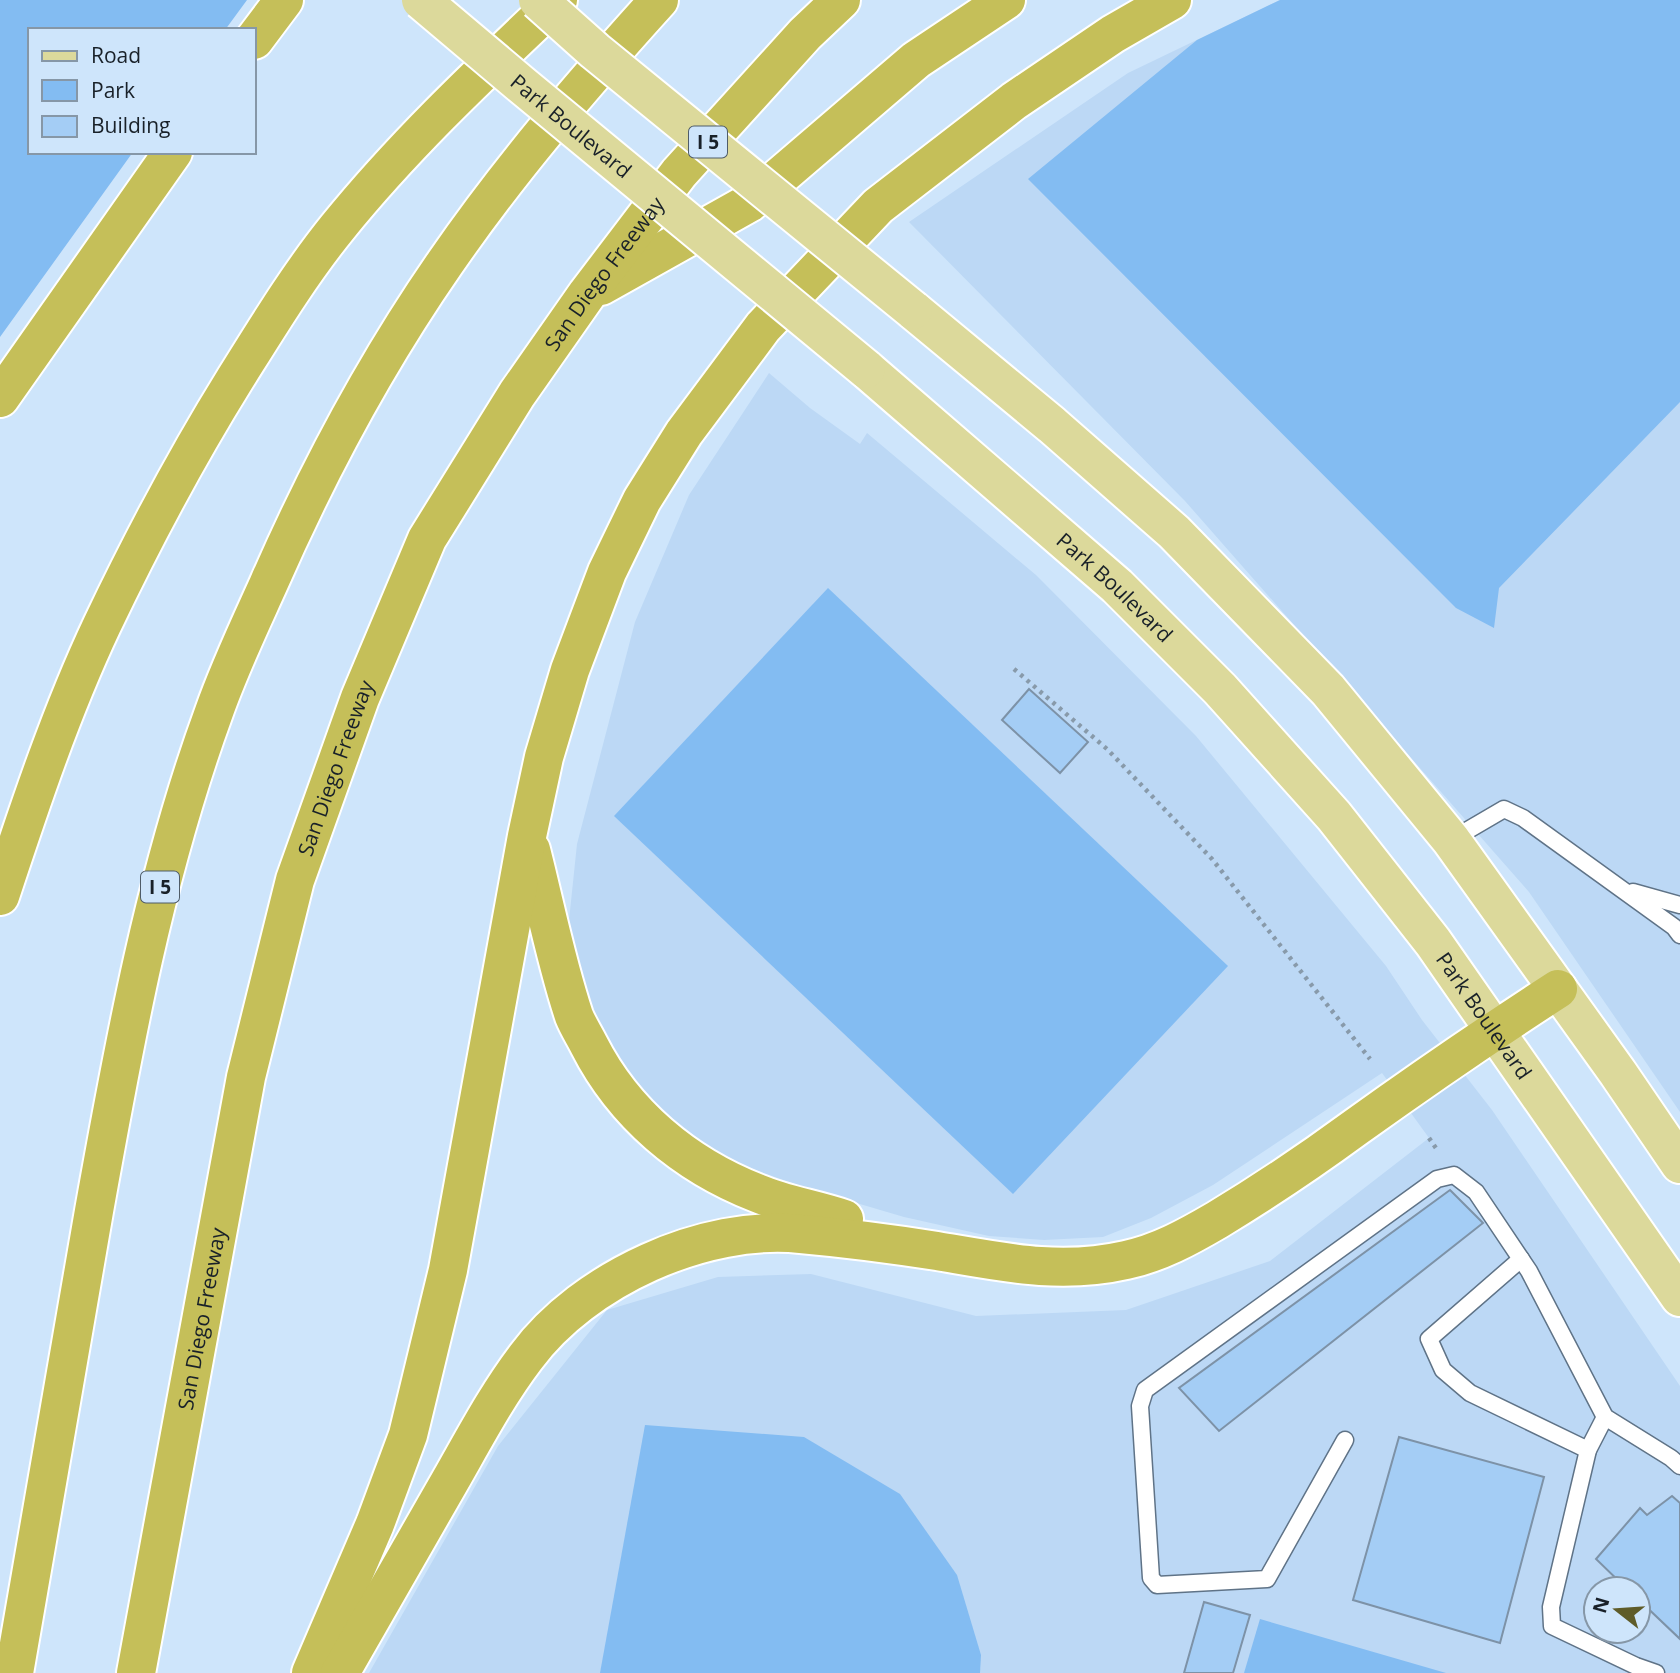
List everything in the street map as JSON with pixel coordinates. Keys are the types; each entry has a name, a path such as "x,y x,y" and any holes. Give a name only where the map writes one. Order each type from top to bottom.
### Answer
{"highway":[{"path":"256,37 284,0"},
{"path":"0,896 53,743 101,627 208,423 263,333 337,228 445,107 558,0"},
{"name":"I 5","path":"14,1673 102,1165 136,989 168,853 214,711 286,544 330,454 382,361 445,264 510,175 588,79 659,0"},
{"name":"San Diego Freeway","path":"136,1673 246,1077 295,880 360,698 427,539 517,394 587,294 680,173 805,34 841,0"},
{"path":"587,294 749,203 916,60 1006,0"},
{"path":"311,1673 375,1524 408,1435 448,1270 527,836 544,757 570,670 607,572 642,500 684,433 763,327 878,206 1014,101 1112,34 1172,0"},
{"path":"0,398 172,154"},
{"path":"527,836 575,1018 603,1073 626,1104 650,1128 674,1146 718,1175 743,1187 935,1251"},
{"path":"340,1673 490,1412 527,1355 567,1314 631,1269 698,1244 731,1236 798,1233 935,1251 994,1262 1071,1269 1128,1260 1167,1247 1274,1186 1495,1030 1558,989"}],"main road":[{"name":"Park Boulevard","path":"421,0 866,369 1117,586 1220,689 1334,816 1433,942 1680,1297"},
{"path":"538,0 596,51 1052,425 1174,532 1328,690 1451,840 1680,1164"}],"lane":[{"path":"1451,840 1504,809 1523,818 1621,888 1674,927 1680,935"},
{"path":"1621,888 1680,905"},
{"path":"1345,1440 1267,1579 1157,1585 1151,1578 1140,1406 1145,1390 1437,1179 1454,1175 1476,1192 1521,1259 1605,1417 1680,1466"},
{"path":"1521,1259 1429,1339 1443,1370 1470,1393 1588,1450"},
{"path":"1605,1417 1588,1450 1551,1607 1552,1626 1656,1673"}],"path":[{"path":"1014,669 1107,749 1212,859 1370,1059"}],"shaded area":[{"path":"1280,0 1680,0 1680,1112 1529,892 1185,501 909,222 1128,73"},
{"path":"769,373 810,408 860,444 867,433 1036,575 1196,736 1386,966 1422,1020 1492,1110 1680,1386 1680,1673 369,1673 498,1446 607,1310 718,1277 811,1274 976,1316 1126,1310 1270,1261 1429,1138 1382,1073 1213,1185 1151,1218 1103,1237 1044,1240 989,1236 904,1217 809,1189 724,1159 648,1099 603,1035 566,949 577,844 635,622 689,495"}],"green space":[{"path":"0,0 247,0 226,28 28,28 28,154 132,154 0,337"},
{"path":"1280,0 1680,0 1680,402 1499,588 1494,628 1456,608 1028,179 1197,40"},
{"path":"828,588 1228,966 1013,1194 614,816"},
{"path":"645,1425 804,1437 900,1494 957,1575 981,1655 980,1673 600,1673"},
{"path":"1260,1619 1446,1673 1244,1673"}],"building":[{"path":"1029,689 1088,742 1060,773 1002,720"},
{"path":"1450,1190 1483,1223 1219,1431 1179,1388"},
{"path":"1399,1437 1544,1477 1500,1643 1353,1600"},
{"path":"1672,1496 1680,1503 1680,1639 1652,1612 1652,1575 1613,1575 1596,1559 1640,1508 1647,1515"},
{"path":"1204,1602 1250,1615 1233,1673 1184,1673"}]}
